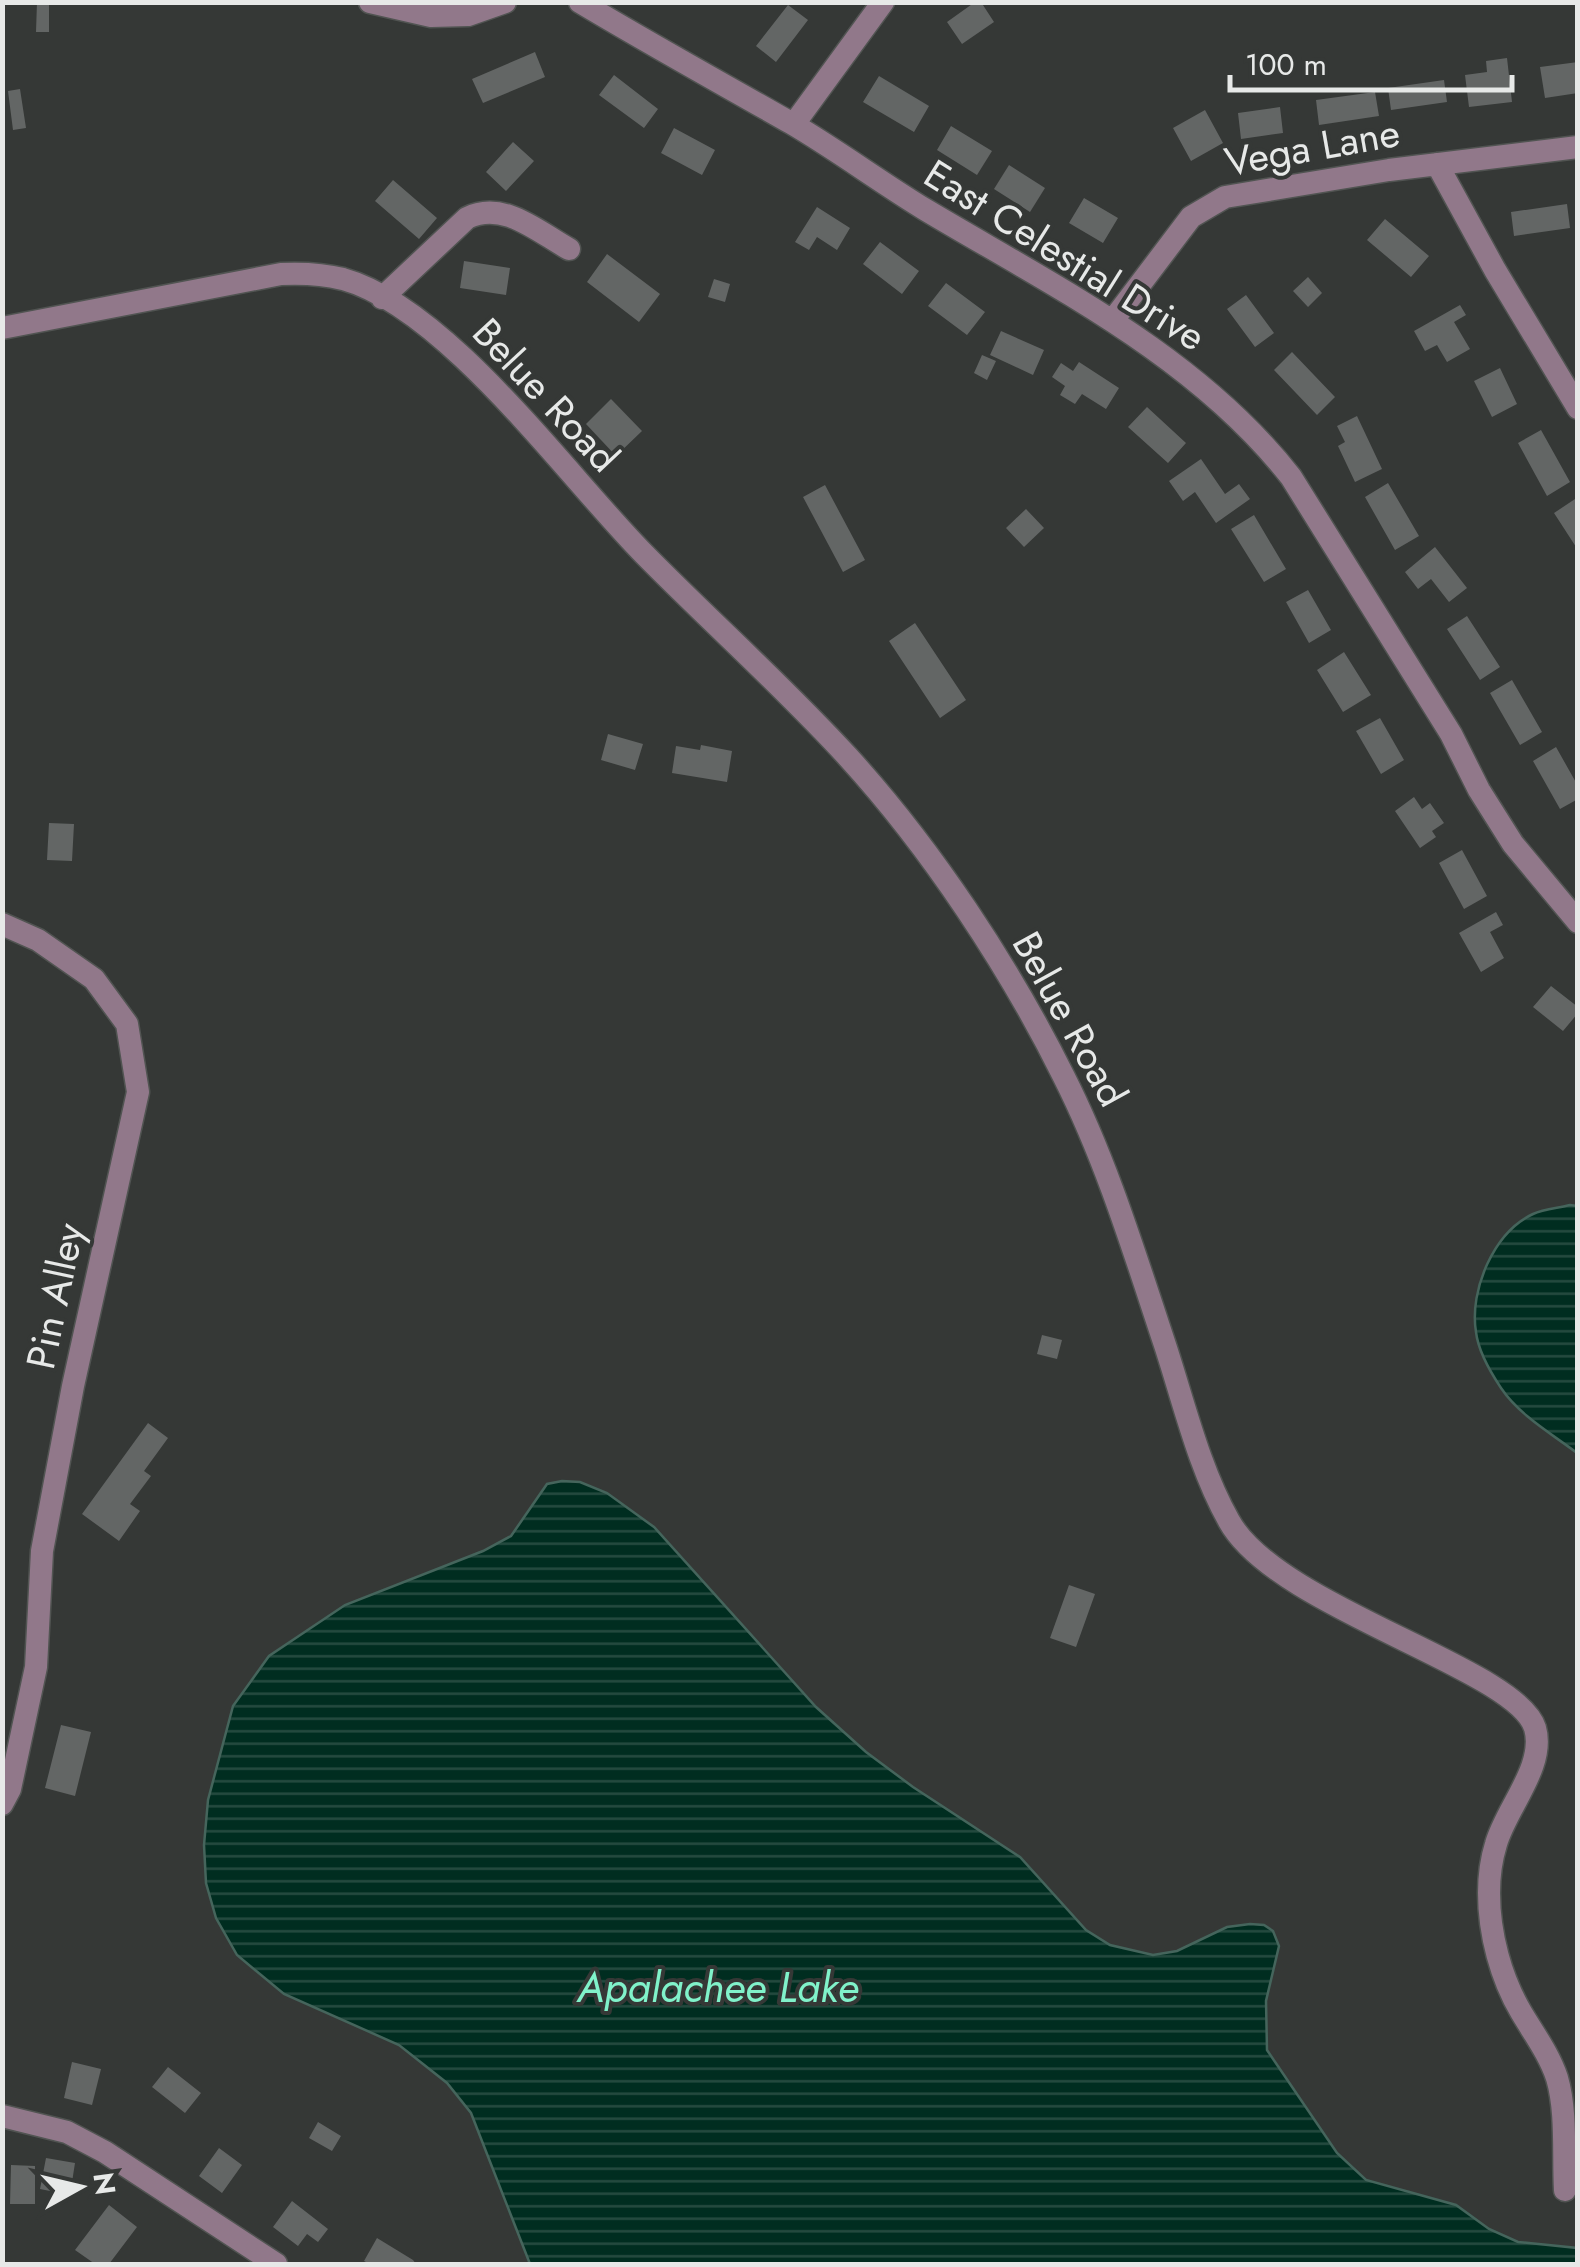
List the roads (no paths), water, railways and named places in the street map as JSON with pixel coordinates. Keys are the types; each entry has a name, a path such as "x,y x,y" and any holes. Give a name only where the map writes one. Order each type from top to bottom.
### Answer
{"street":[{"path":"370,2 431,16 468,15 502,3"},
{"name":"East Celestial Drive","path":"580,2 794,124 884,185 1113,320 1219,398 1290,477 1451,734 1479,790 1513,844 1578,922"},
{"path":"794,124 883,2"},
{"name":"Vega Lane","path":"1113,320 1191,217 1224,197 1292,184 1578,147"},
{"path":"1437,164 1494,270 1578,408"},
{"path":"382,298 467,218 478,213 506,213 568,249"},
{"name":"Belue Road","path":"2,328 281,274 342,279 382,298 460,355 646,556 791,696 872,784 1008,973 1069,1086 1118,1206 1206,1466 1230,1524 1244,1542 1279,1571 1315,1594 1507,1695 1530,1717 1536,1737 1534,1758 1496,1844 1489,1908 1509,1988 1554,2070 1560,2089 1565,2190"},
{"name":"Pin Alley","path":"2,924 38,940 94,979 127,1024 138,1092 66,1422 42,1551 36,1667 10,1789 2,1804"},
{"path":"2,2116 66,2132 105,2152 276,2264"}],"water":[{"path":"1578,1206 1577,1453 1508,1398 1479,1346 1475,1316 1476,1298 1487,1264 1507,1234 1533,1214"},
{"name":"Apalachee Lake","path":"580,1482 607,1493 654,1527 816,1707 913,1787 1020,1857 1086,1930 1110,1945 1153,1955 1177,1951 1227,1927 1264,1925 1273,1931 1279,1946 1266,2001 1267,2050 1337,2153 1366,2180 1456,2205 1489,2229 1518,2242 1577,2248 1577,2264 530,2264 471,2113 447,2083 399,2045 284,1994 237,1955 216,1918 206,1883 204,1845 208,1800 233,1706 269,1656 345,1605 483,1551 511,1536 547,1484"}]}
